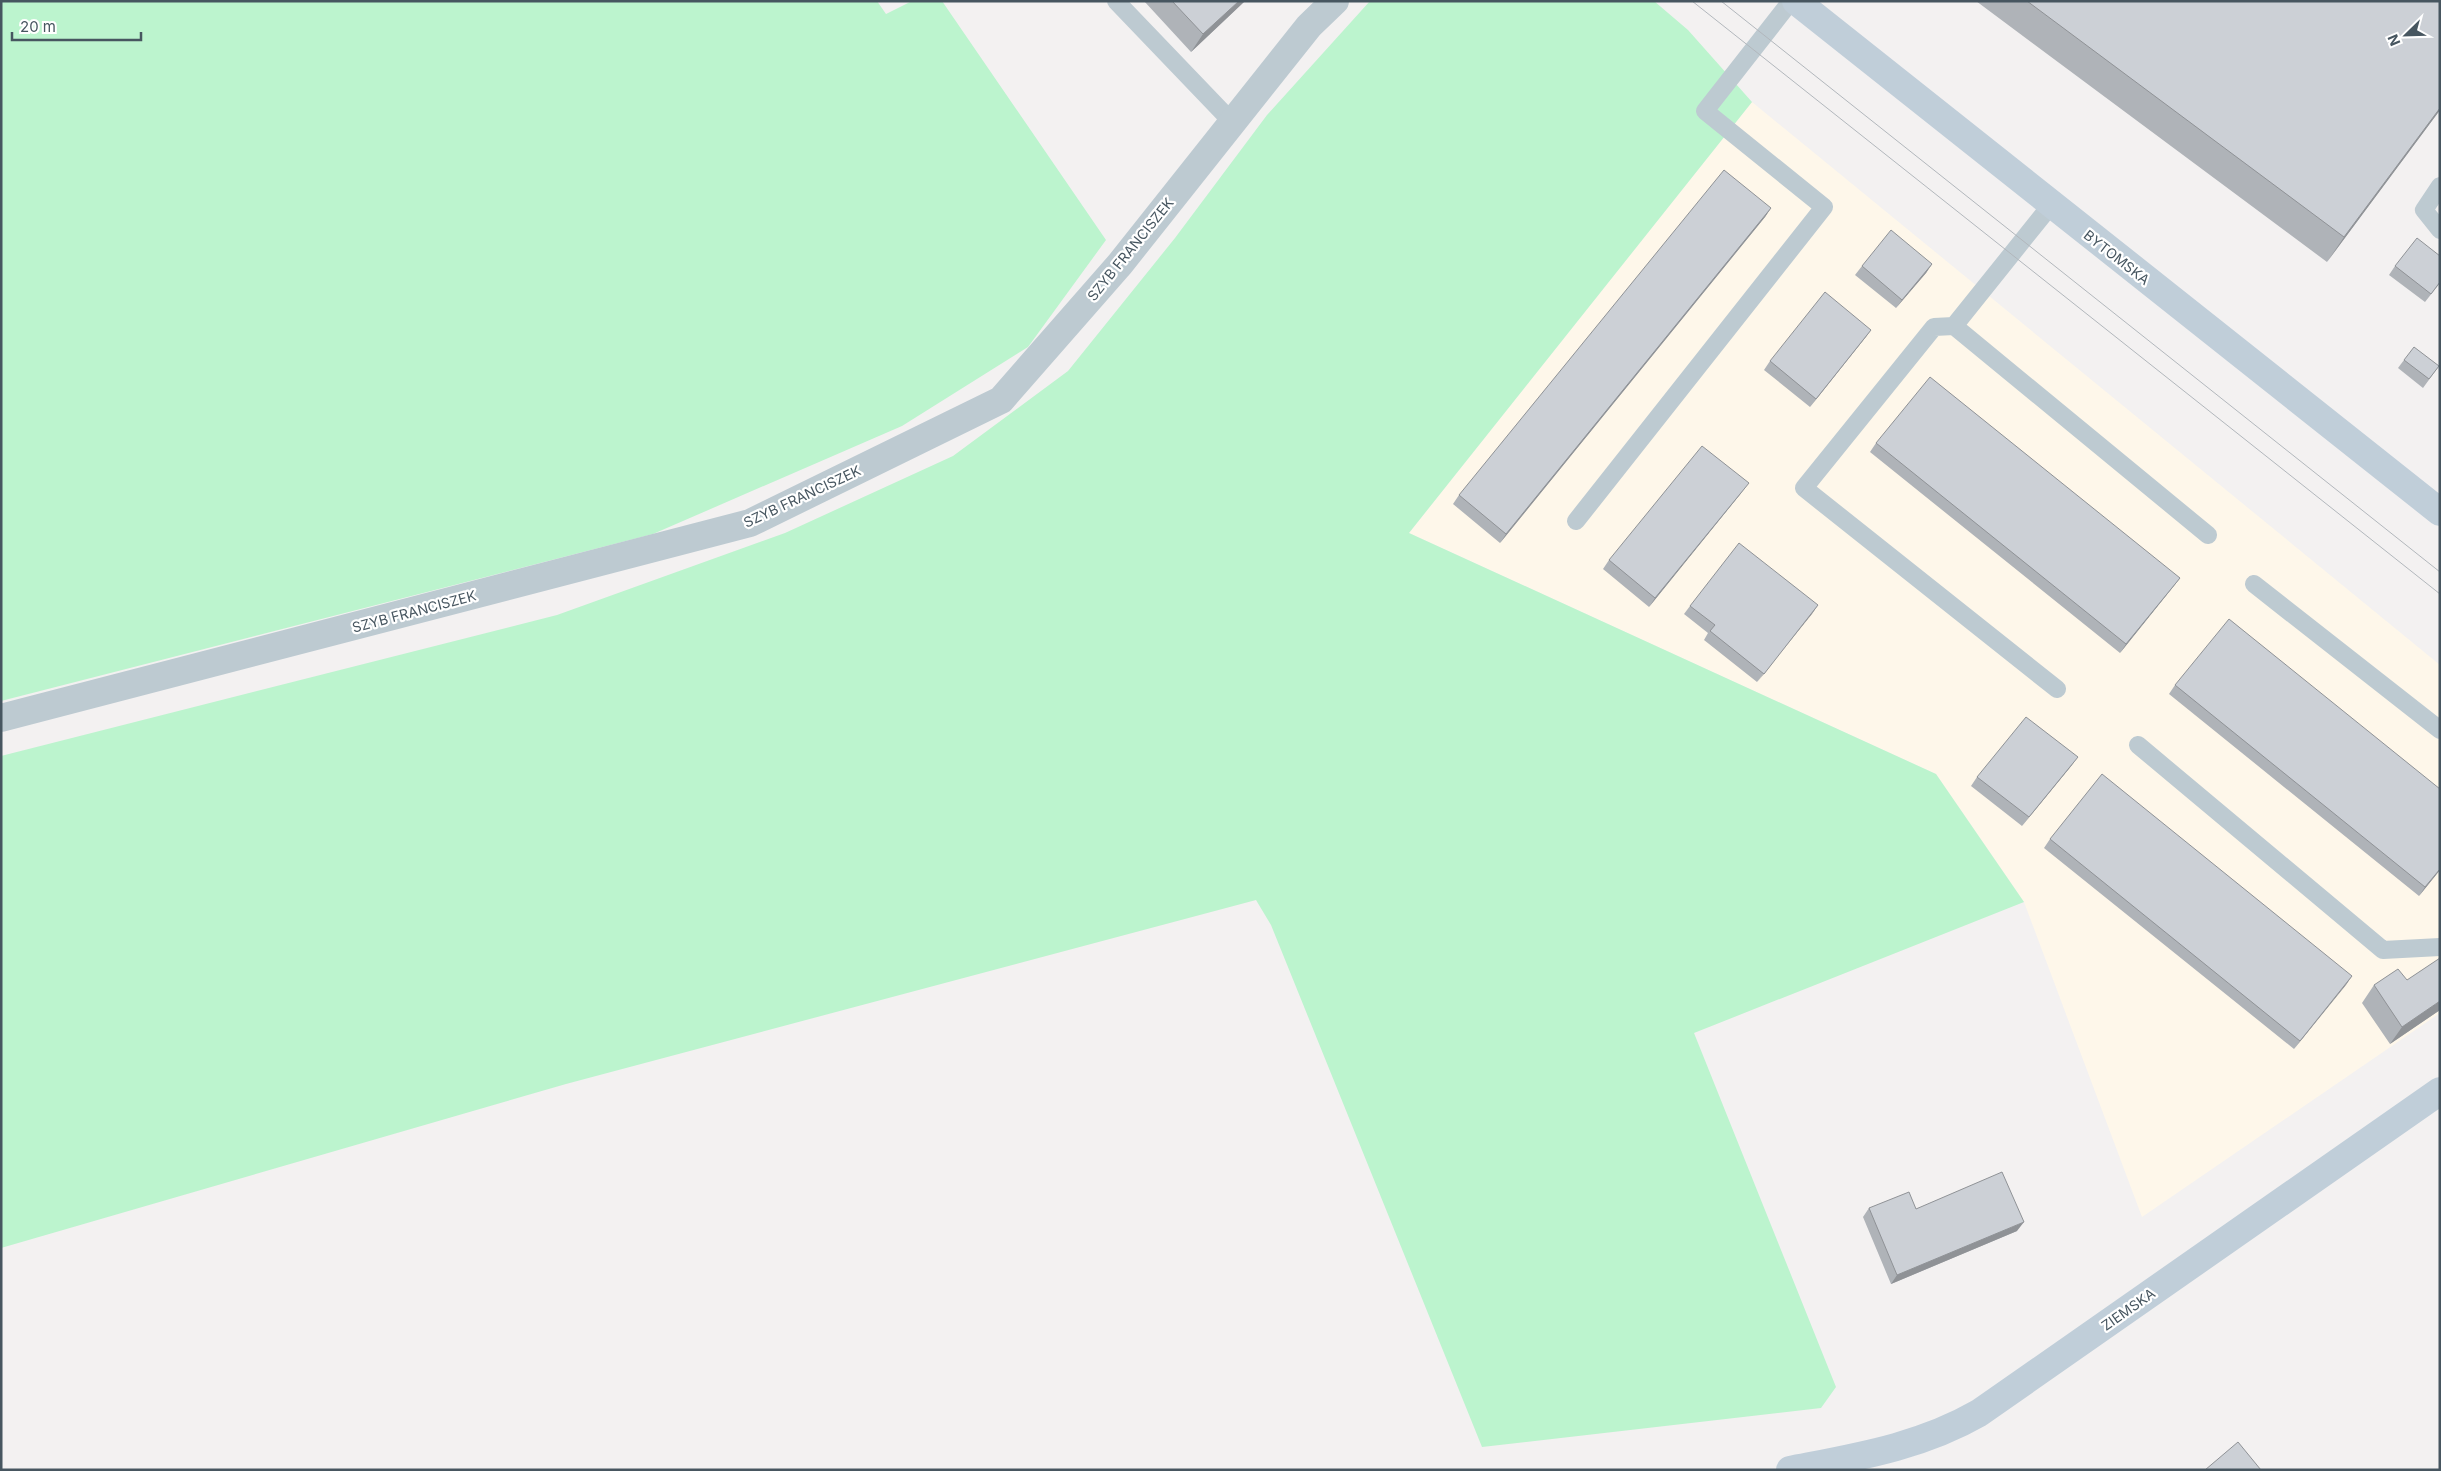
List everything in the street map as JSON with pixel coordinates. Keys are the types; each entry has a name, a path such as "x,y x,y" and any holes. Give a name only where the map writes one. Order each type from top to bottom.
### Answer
{"street":[{"name":"SZYB FRANCISZEK","path":"1,718 750,523 1001,400 1120,264 1309,26 1335,1"},
{"name":"BYTOMSKA","path":"1796,1 2440,512"},
{"name":"ZIEMSKA","path":"1790,1470 1919,1441 1950,1429 1979,1413 2440,1092"}],"lane":[{"path":"1116,1 1232,122"},
{"path":"1576,521 1824,207 1705,111 1791,1"},
{"path":"2440,186 2424,210 2440,230"},
{"path":"1954,326 2051,205"},
{"path":"2057,689 1804,488 1934,327 1954,326 2208,535"},
{"path":"2254,584 2440,730"},
{"path":"2138,745 2383,950 2440,947"}],"shaded area":[{"path":"1752,102 2440,665 2440,1013 2142,1217 2024,902 1936,774 1409,533"}],"green space":[{"path":"1,1 877,1 886,14 912,1 942,1 1106,240 1028,347 902,426 653,534 1,701"},
{"path":"1370,1 1654,1 1688,30 1752,102 1409,533 1936,774 2024,902 1694,1033 1836,1387 1821,1408 1482,1447 1271,925 1256,900 566,1084 1,1248 1,756 557,615 785,533 953,456 1068,371 1175,238 1267,115"}],"building":[{"path":"1172,1 1239,1 1203,34"},
{"path":"2027,1 2440,1 2440,108 2344,237"},
{"path":"1724,170 1771,208 1506,534 1459,495"},
{"path":"1891,230 1932,264 1902,300 1862,266"},
{"path":"2417,238 2440,256 2440,282 2431,294 2395,266"},
{"path":"1825,292 1871,330 1816,399 1770,361"},
{"path":"2414,347 2439,366 2429,379 2404,360"},
{"path":"1930,377 2180,578 2126,644 1876,443"},
{"path":"1702,446 1749,483 1655,598 1609,560"},
{"path":"1739,543 1818,605 1764,674 1710,631 1715,625 1690,606"},
{"path":"2229,619 2440,789 2440,869 2425,887 2175,685"},
{"path":"2026,717 2078,757 2029,817 1977,777"},
{"path":"2102,774 2352,976 2300,1041 2050,839"},
{"path":"2440,958 2440,1001 2402,1027 2374,985 2398,969 2407,980"},
{"path":"2002,1172 2024,1222 1897,1275 1869,1208 1909,1192 1916,1209"},
{"path":"2238,1442 2261,1470 2205,1470"}],"tram line":[{"path":"1692,1 2440,594"},
{"path":"1721,1 2440,572"}]}
